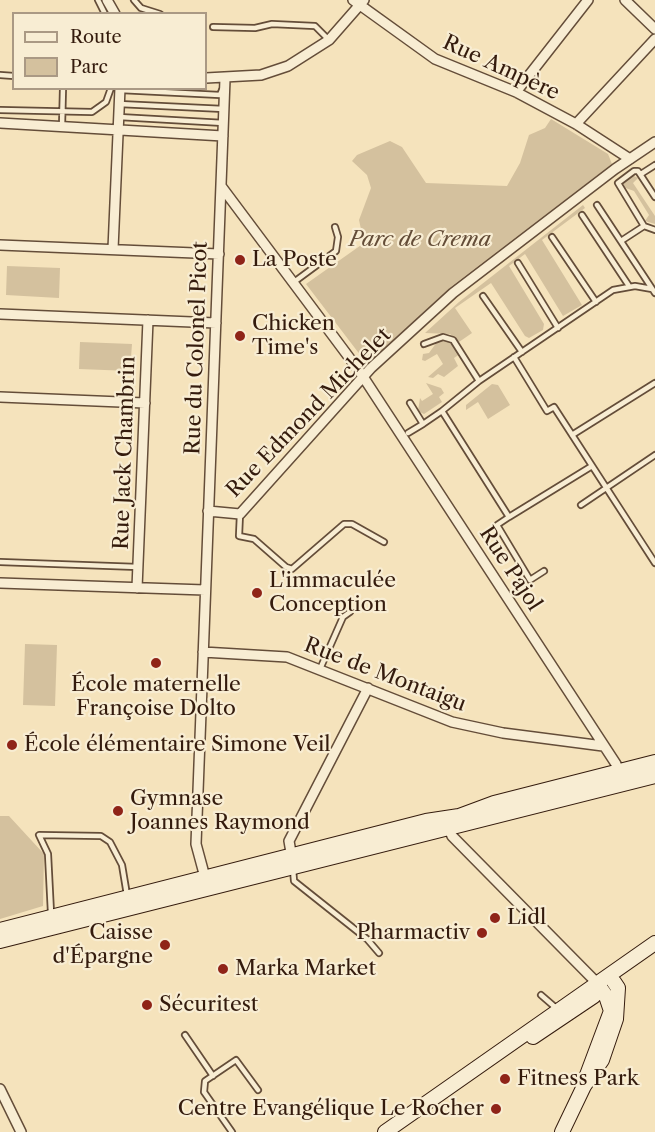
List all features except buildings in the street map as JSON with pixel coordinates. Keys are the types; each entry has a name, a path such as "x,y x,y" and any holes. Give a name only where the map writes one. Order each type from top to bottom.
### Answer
{"main road":[{"path":"620,778 655,762"},
{"path":"0,930 54,922 446,822 494,803 620,778 655,776"},
{"path":"0,941 128,898 207,883"},
{"path":"392,1131 600,987 655,943"},
{"path":"600,987 614,982 655,954"},
{"path":"562,1132 584,1086 602,1060 616,1018 618,988 614,982"},
{"path":"584,1086 591,1059 611,1011 600,987"}],"street":[{"path":"516,92 588,0"},
{"path":"625,0 655,28"},
{"path":"207,78 225,79 261,75 288,66 329,40 359,2"},
{"name":"Rue Ampère","path":"359,2 435,59 516,92 576,124 630,159"},
{"path":"576,124 655,39"},
{"name":"Rue du Colonel Picot","path":"205,590 225,79"},
{"path":"113,249 120,104 117,90"},
{"path":"0,123 223,136"},
{"name":"Rue Edmond Michelet","path":"208,511 240,514 363,377 453,293 655,142"},
{"name":"Rue Pajol","path":"221,186 363,377 603,746 620,778"},
{"path":"0,246 219,254"},
{"path":"0,314 216,323"},
{"name":"Rue Jack Chambrin","path":"137,588 148,320"},
{"path":"0,397 145,403"},
{"path":"0,582 205,590 196,844 207,883"},
{"name":"Rue de Montaigu","path":"203,652 287,657 452,722 476,729 603,746"},
{"path":"292,861 289,842 368,688"},
{"path":"446,822 452,836 600,987"},
{"path":"0,1089 21,1132"}],"lane":[{"path":"134,0 141,8 154,12"},
{"path":"213,27 255,28 272,24 315,27 329,40"},
{"path":"138,90 220,94 225,79"},
{"path":"62,126 63,90"},
{"path":"0,110 92,112 100,108 116,90"},
{"path":"120,104 224,109"},
{"path":"119,117 224,123"},
{"path":"641,174 655,165"},
{"path":"655,197 641,174 634,171 618,185 644,226 655,230"},
{"path":"597,205 654,291"},
{"path":"582,215 629,286"},
{"path":"621,241 644,226"},
{"path":"294,282 336,251 338,237 335,227"},
{"path":"552,237 596,302"},
{"path":"518,263 558,328"},
{"path":"408,433 442,411 479,381 618,288 629,286 654,291"},
{"path":"483,296 522,352"},
{"path":"424,344 443,337 453,340 479,381"},
{"path":"514,357 547,411 554,407 655,563"},
{"path":"572,435 655,383"},
{"path":"410,403 423,424"},
{"path":"442,411 509,517"},
{"path":"581,505 655,455"},
{"path":"544,571 530,580 497,525 592,466"},
{"path":"240,514 239,536 254,539 286,567 292,569 344,524 352,524 384,542"},
{"path":"0,562 138,567"},
{"path":"320,669 343,617 350,612"},
{"path":"54,922 48,854 39,835 101,836 110,842 122,865 128,898"},
{"path":"292,861 294,881 367,939 379,952"},
{"path":"541,995 559,1014"},
{"path":"185,1035 213,1076"},
{"path":"232,1132 204,1092 205,1081 236,1060 258,1090"}],"green space":[{"name":"Parc de Crema","path":"551,119 608,154 612,164 452,286 372,361 364,360 306,284 364,243 359,220 371,188 367,175 352,161 357,155 390,141 402,147 426,183 507,186 520,163 529,135 545,128"},
{"path":"632,175 638,178 633,183 655,216 655,224 645,221 649,215 634,191 623,187 623,183"},
{"path":"583,205 585,208 542,240 582,305 563,316 525,254 509,266 544,324 543,330 529,338 525,336 491,283 455,308 472,333 459,342 450,334 425,333 459,302"},
{"path":"7,266 60,268 59,298 6,295"},
{"path":"443,339 452,342 460,354 454,358 458,366 444,377 438,374 433,378 428,377 443,364 437,354 425,361 422,360 423,354 429,353 437,342"},
{"path":"80,342 132,344 130,371 79,369"},
{"path":"426,383 441,388 444,393 439,397 442,402 424,414 418,411 420,398 422,401 433,394"},
{"path":"492,384 498,385 510,405 488,419 478,402 466,410 466,405"},
{"path":"25,644 57,645 55,706 23,705"},
{"path":"0,816 9,816 44,854 43,906 0,919"}],"place":[{"name":"La Poste","path":"240,260"},
{"name":"Chicken Time's","path":"240,336"},
{"name":"L'immaculée Conception","path":"257,593"},
{"name":"École maternelle Françoise Dolto","path":"156,663"},
{"name":"École élémentaire Simone Veil","path":"12,745"},
{"name":"Gymnase Joannes Raymond","path":"118,811"},
{"name":"Lidl","path":"495,918"},
{"name":"Pharmactiv","path":"482,933"},
{"name":"Caisse d'Épargne","path":"165,945"},
{"name":"Marka Market","path":"223,969"},
{"name":"Sécuritest","path":"147,1005"},
{"name":"Fitness Park","path":"505,1079"},
{"name":"Centre Evangélique Le Rocher","path":"496,1109"}]}
